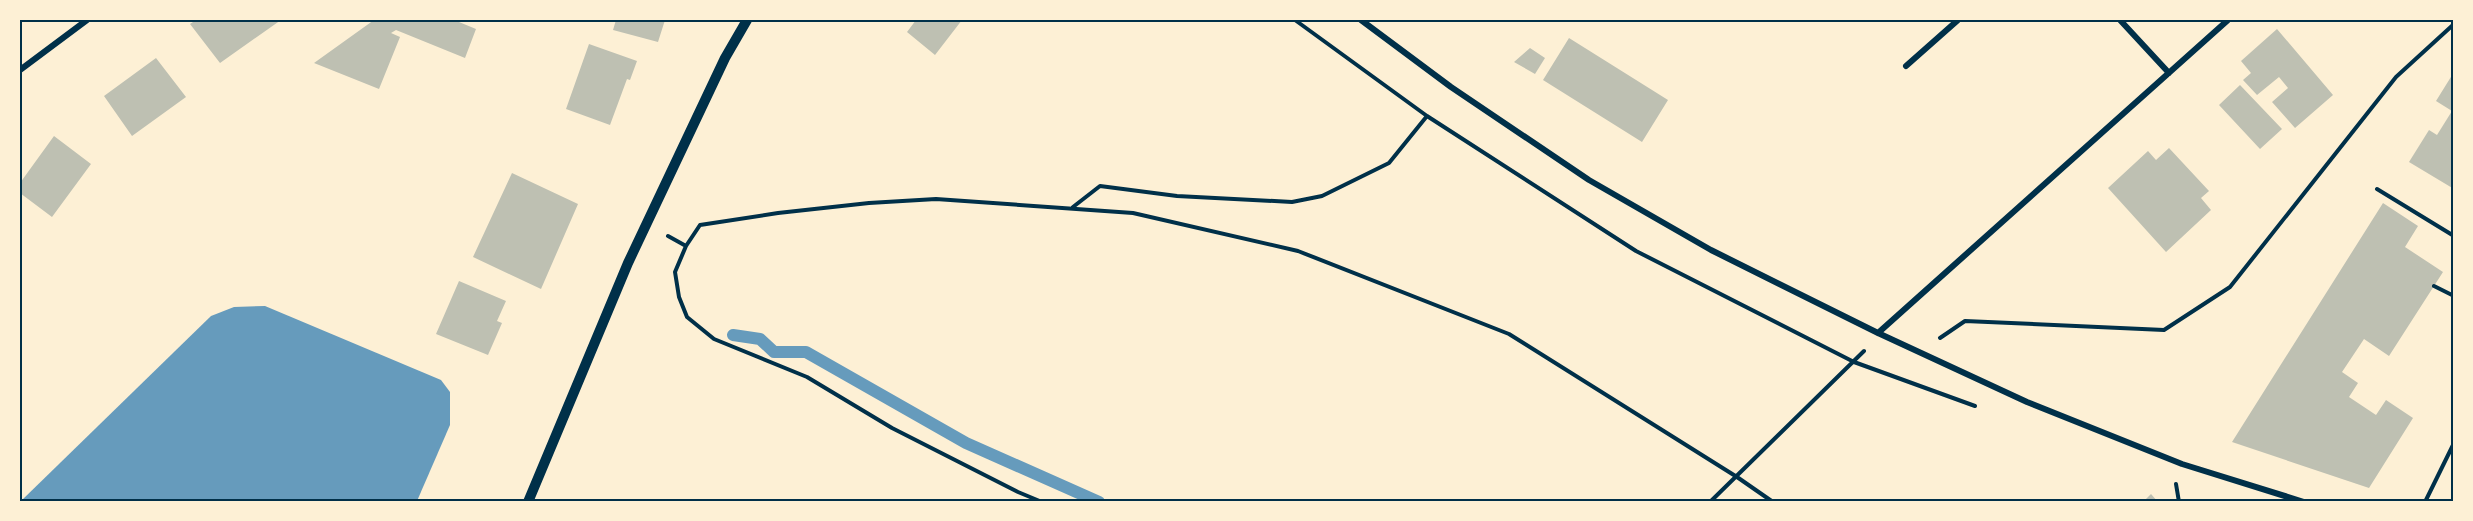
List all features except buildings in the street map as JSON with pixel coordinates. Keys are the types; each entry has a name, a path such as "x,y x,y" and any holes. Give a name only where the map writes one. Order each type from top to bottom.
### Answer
{"street":[{"path":"20,70 87,20"},
{"path":"528,501 628,263 725,58 747,20"},
{"path":"1361,20 1451,87 1589,180 1711,250 1878,333 2027,402 2182,464 2304,501"},
{"path":"1906,66 1958,20"},
{"path":"2120,20 2169,73"},
{"path":"1878,333 2228,20"}],"path":[{"path":"1920,352 1965,321 2164,330 2229,287 2396,77 2454,24"},
{"path":"1072,208 1100,186 1177,196 1292,202 1322,196 1389,164 1427,116"},
{"path":"2377,189 2454,236"},
{"path":"1042,501 1018,492 892,428 807,377 714,339 687,317 679,297 675,272 686,246 700,225 869,203 936,200 1133,213 1298,251 1509,333 1773,501"},
{"path":"2434,286 2454,296"},
{"path":"1710,501 1854,362 1878,333"},
{"path":"2425,501 2454,443"}],"water":[{"path":"265,306 441,380 450,392 450,425 417,501 21,501 211,316 234,307"}],"waterway":[{"path":"733,335 760,339 774,352 806,352 966,443 1099,502"}]}
